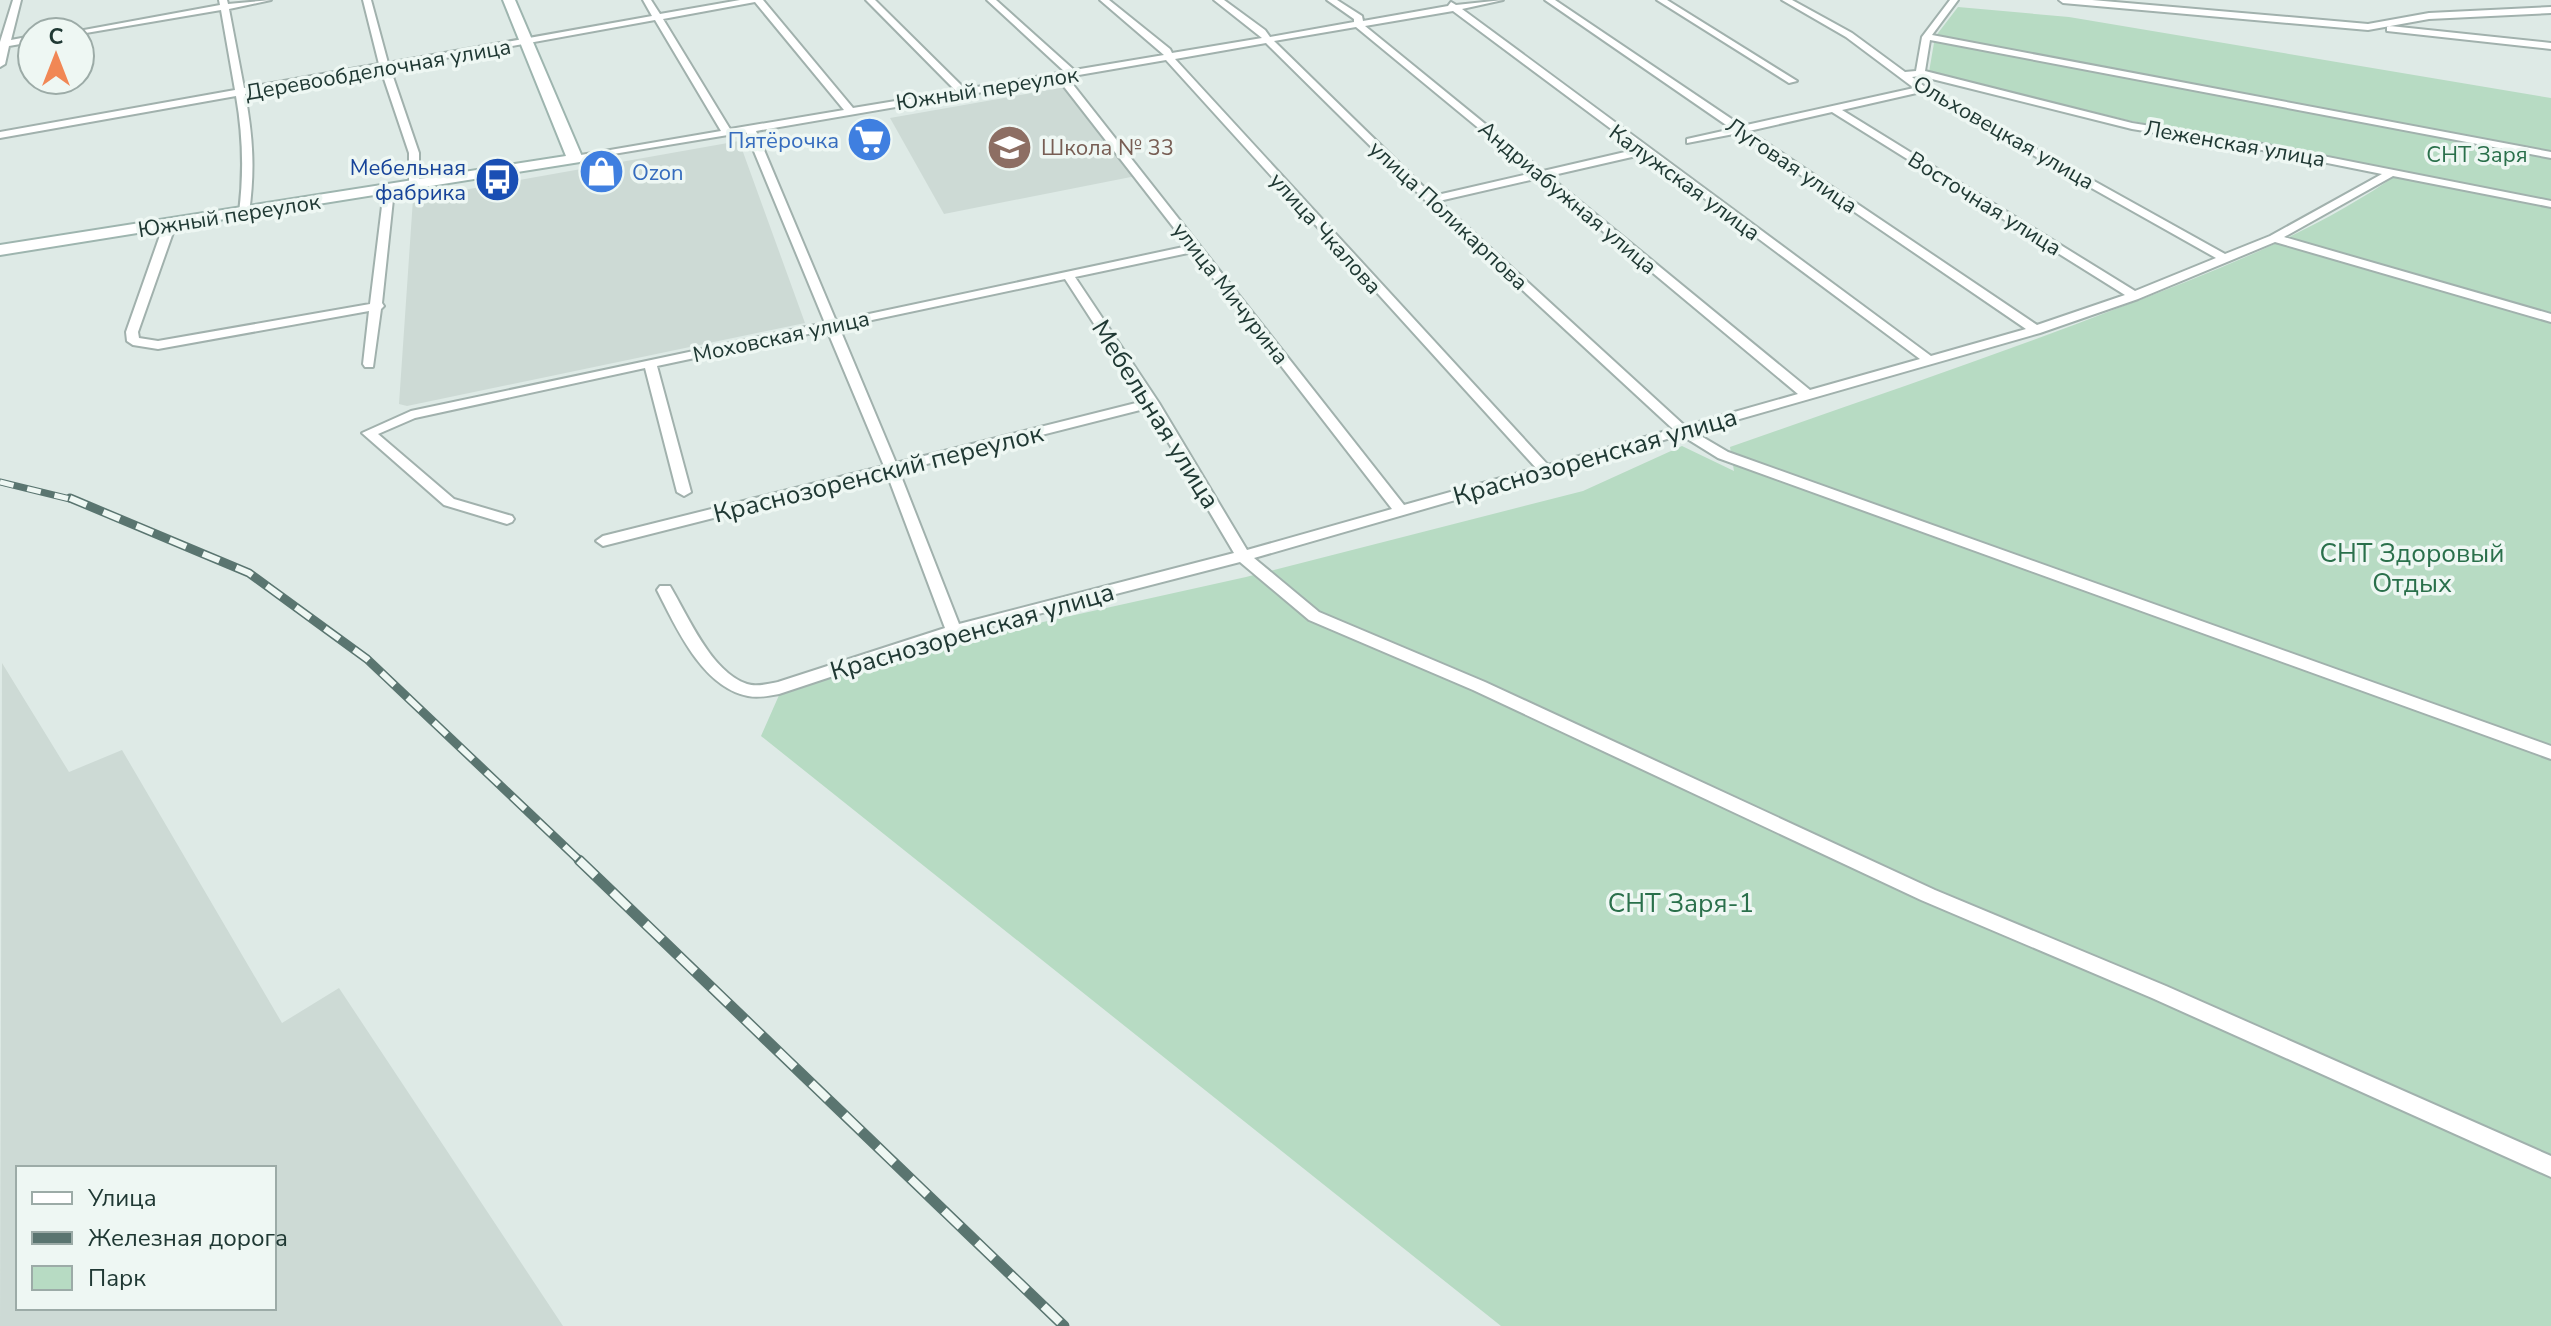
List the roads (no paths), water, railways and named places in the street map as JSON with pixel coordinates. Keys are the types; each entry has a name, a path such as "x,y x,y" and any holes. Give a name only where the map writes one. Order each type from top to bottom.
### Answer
{"main road":[{"path":"509,0 575,159"},
{"name":"Южный переулок","path":"0,250 575,159"}],"street":[{"path":"0,64 2,44 17,0"},
{"path":"96,28 224,4 267,0"},
{"path":"367,0 385,68 414,153 414,186"},
{"path":"647,0 727,133"},
{"path":"756,0 850,111"},
{"name":"Деревообделочная улица","path":"0,135 239,95 756,0"},
{"path":"870,0 963,92"},
{"name":"улица Мичурина","path":"991,0 1067,75 1401,511"},
{"name":"улица Чкалова","path":"1104,0 1167,51 1169,58 1546,471"},
{"name":"улица Поликарпова","path":"1218,0 1269,40 1431,200 1682,430 1723,455 2551,753"},
{"name":"Андриабужная улица","path":"1331,0 1359,18 1358,24 1808,395"},
{"name":"Калужская улица","path":"1443,0 1930,361"},
{"name":"Южный переулок","path":"575,159 1499,0"},
{"name":"Луговая улица","path":"1549,0 2036,330"},
{"path":"1661,0 1792,81"},
{"name":"Ольховецкая улица","path":"1786,0 1849,35 1922,89 2226,259"},
{"path":"1920,73 1926,37 1954,0"},
{"path":"2063,0 2551,46"},
{"path":"224,4 247,132 249,173 244,213"},
{"path":"2368,27 2429,16 2551,10"},
{"path":"1926,37 2551,155"},
{"name":"Леженская улица","path":"1905,75 1920,73 2131,124 2551,204"},
{"path":"1691,141 1922,89"},
{"name":"Восточная улица","path":"1835,110 2134,296"},
{"path":"750,129 892,470 954,631"},
{"path":"1431,200 1644,151"},
{"name":"Краснозоренская улица","path":"665,590 686,632 721,673 741,688 756,691 779,688 954,631 1243,556 2036,330 2134,296 2274,238 2393,172"},
{"path":"369,364 389,190"},
{"path":"170,224 132,332 133,341 158,345 378,306"},
{"path":"2274,238 2551,318"},
{"name":"Моховская улица","path":"507,519 449,502 369,433 423,412 1197,248"},
{"name":"Мебельная улица","path":"1067,274 1152,403 1243,556 1314,616 1479,686 1928,895 2159,992 2551,1167"},
{"path":"650,365 684,492"},
{"name":"Краснозоренский переулок","path":"603,541 1152,403"}],"railway":[{"path":"0,482 74,500"},
{"path":"70,498 249,573 367,659 581,862"},
{"path":"579,860 1064,1326"}],"place":[{"name":"Пятёрочка","path":"870,140"},
{"name":"Школа № 33","path":"1010,147"},
{"name":"Ozon","path":"601,172"},
{"name":"Мебельная фабрика","path":"497,180"}],"park label":[{"name":"СНТ Заря","path":"2477,154"},
{"name":"СНТ Здоровый Отдых","path":"2412,568"},
{"name":"СНТ Заря-1","path":"1681,903"}]}
